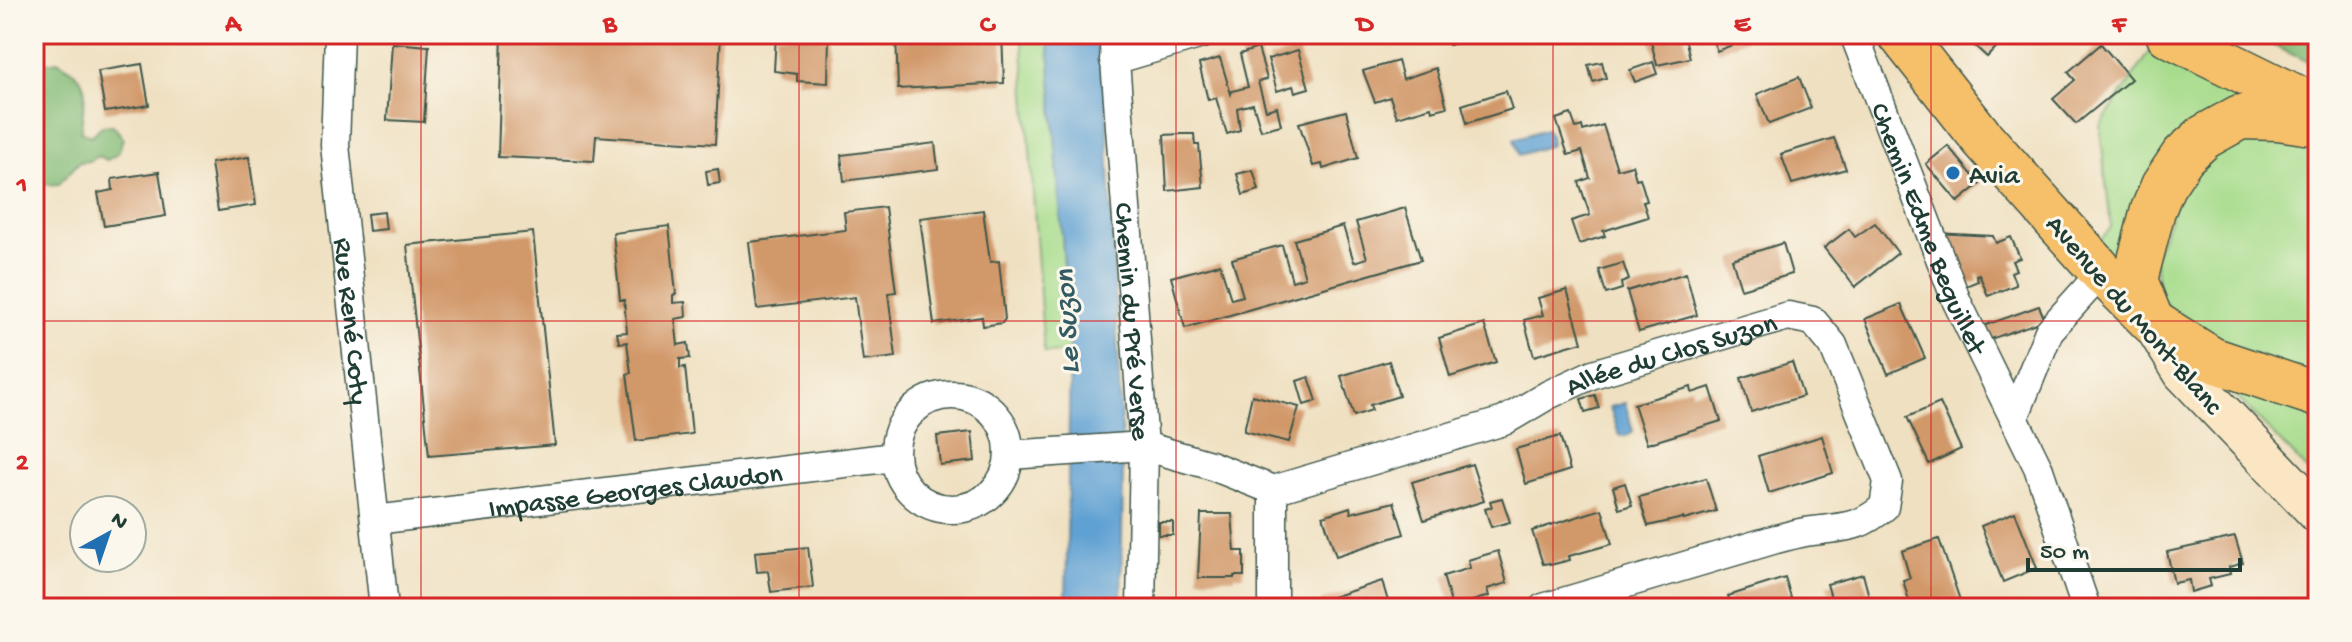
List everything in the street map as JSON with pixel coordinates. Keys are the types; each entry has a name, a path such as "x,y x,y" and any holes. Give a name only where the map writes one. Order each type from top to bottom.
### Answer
{"main road":[{"name":"Avenue du Mont-Blanc","path":"1900,34 1982,138 2102,272 2152,322 2184,373 2318,513"},
{"path":"2168,34 2318,108"},
{"path":"2318,124 2278,118 2240,117 2204,137 2183,156 2163,186 2153,210 2135,280 2152,322 2211,359 2318,395"}],"street":[{"name":"Rue René Coty","path":"339,34 335,145 384,608"},
{"path":"1113,47 1202,34"},
{"name":"Chemin Edme Beguillet","path":"1854,34 1957,302 2038,467 2086,608"},
{"name":"Chemin du Pré Verse","path":"1113,47 1144,446 1141,608"},
{"path":"2014,418 2049,331 2102,272"},
{"name":"Allée du Clos Suzon","path":"1273,490 1504,421 1548,395 1593,374 1788,316 1813,321 1833,345 1888,481 1884,507 1866,522 1842,530 1814,531 1776,539 1543,608"},
{"path":"951,395 977,402 999,419 1007,436 1009,455 1005,474 995,490 981,502 963,509 943,509 925,503 910,492 899,476 894,457 896,439 909,414 932,398 951,395"},
{"path":"1009,455 1144,446 1210,465 1273,490 1273,608"},
{"name":"Impasse Georges Claudon","path":"375,520 894,457"}],"green space":[{"path":"1022,34 1048,34 1070,352 1044,353"},
{"path":"2250,34 2318,34 2318,67"},
{"path":"2154,46 2268,102 2121,248 2115,264 2097,243 2111,228 2100,126"},
{"path":"57,61 83,83 85,99 81,132 91,136 102,126 113,125 123,138 118,153 107,160 98,156 79,162 59,184 44,185 34,192 34,65"},
{"path":"2233,135 2318,142 2318,377 2240,351 2173,311 2161,299 2154,258 2181,190"},
{"path":"2232,383 2318,411 2318,481 2235,395"}],"water":[{"name":"Le Suzon","path":"1048,34 1103,34 1123,467 1121,608 1066,608 1070,352"},
{"path":"1546,129 1551,145 1519,155 1514,139"},
{"path":"1625,403 1633,431 1626,436 1619,435 1610,407"}],"building":[{"path":"502,34 721,34 715,144 596,136 594,161 498,157"},
{"path":"776,34 829,34 828,83 797,81 797,74 774,71"},
{"path":"896,34 1002,34 1004,83 898,89"},
{"path":"1360,34 1388,34 1388,35 1363,43"},
{"path":"1395,34 1430,34 1430,35 1398,44"},
{"path":"1446,34 1461,34 1463,41 1449,45"},
{"path":"1649,34 1684,34 1690,58 1657,65"},
{"path":"1710,34 1760,34 1717,51"},
{"path":"1962,34 2009,34 1987,57"},
{"path":"392,43 429,46 424,122 387,120"},
{"path":"2101,44 2131,79 2076,124 2053,99 2075,80 2068,72"},
{"path":"1258,48 1267,79 1258,82 1266,110 1277,107 1281,125 1261,130 1253,104 1237,108 1240,130 1227,134 1216,98 1208,100 1199,64 1220,58 1231,94 1248,87 1240,54"},
{"path":"1298,50 1309,88 1295,92 1293,86 1277,91 1268,59"},
{"path":"1398,61 1403,79 1436,68 1447,107 1432,111 1431,107 1397,117 1390,97 1375,102 1363,71"},
{"path":"1602,62 1606,78 1593,82 1588,65"},
{"path":"1653,62 1657,74 1635,82 1630,70"},
{"path":"142,64 149,105 105,112 98,71"},
{"path":"1799,77 1811,108 1769,124 1757,94"},
{"path":"1506,91 1512,109 1467,123 1462,105"},
{"path":"1346,111 1358,158 1323,169 1322,164 1313,166 1299,123"},
{"path":"1571,114 1576,128 1582,126 1583,131 1603,125 1617,169 1632,165 1636,179 1640,178 1648,217 1603,231 1605,236 1579,244 1571,221 1590,215 1579,182 1590,178 1582,151 1568,155 1556,119"},
{"path":"1194,134 1195,145 1199,145 1203,187 1167,191 1164,135"},
{"path":"1834,138 1846,169 1792,184 1781,154"},
{"path":"935,143 938,169 844,181 841,155"},
{"path":"1948,146 1980,184 1958,202 1926,164"},
{"path":"249,157 256,205 218,211 211,163"},
{"path":"718,169 720,183 708,185 706,171"},
{"path":"1253,170 1259,190 1243,195 1237,174"},
{"path":"159,172 166,216 104,226 98,193 113,190 112,179"},
{"path":"885,207 896,292 888,293 896,357 863,361 855,297 757,309 749,242 846,230 844,212"},
{"path":"1405,208 1421,260 1185,328 1171,277 1220,264 1231,299 1243,296 1232,259 1282,245 1292,281 1305,277 1294,240 1343,226 1354,262 1367,258 1356,222"},
{"path":"983,210 990,262 999,261 1005,319 1002,323 983,326 982,317 934,324 920,218"},
{"path":"384,212 386,229 369,231 367,214"},
{"path":"1875,223 1898,253 1855,287 1824,248 1849,229 1855,237"},
{"path":"669,226 676,294 673,295 673,303 685,302 686,317 675,319 678,345 688,343 690,358 680,359 680,368 685,367 692,434 636,441 627,374 631,373 627,342 619,343 617,333 627,332 624,300 620,300 613,233"},
{"path":"533,232 555,445 429,456 407,245"},
{"path":"1935,233 1993,236 1996,243 2011,237 2020,258 2012,261 2016,270 2011,272 2016,285 1988,296 1979,274 1976,275 1978,281 1959,289"},
{"path":"1783,243 1792,274 1741,289 1732,259"},
{"path":"1623,263 1629,280 1621,283 1622,289 1606,294 1599,270"},
{"path":"1686,273 1697,315 1639,332 1627,291"},
{"path":"1567,290 1582,342 1534,356 1524,320 1543,315 1538,298"},
{"path":"1901,304 1925,358 1888,374 1865,319"},
{"path":"2039,306 2045,320 1988,340 1983,326"},
{"path":"1484,324 1496,362 1450,377 1439,338"},
{"path":"1389,361 1399,396 1370,405 1372,410 1354,416 1341,376"},
{"path":"1792,362 1803,396 1751,412 1741,378"},
{"path":"1309,377 1317,401 1304,405 1297,381"},
{"path":"1691,387 1692,393 1710,387 1721,421 1647,444 1634,404"},
{"path":"1252,395 1299,407 1289,442 1244,431"},
{"path":"1595,395 1599,408 1585,412 1581,399"},
{"path":"1940,403 1961,449 1929,464 1907,417"},
{"path":"972,432 975,461 940,465 937,436"},
{"path":"1560,436 1570,470 1526,484 1516,449"},
{"path":"1822,436 1833,473 1769,493 1758,456"},
{"path":"1472,464 1484,501 1424,520 1412,482"},
{"path":"1706,478 1716,511 1648,526 1639,497"},
{"path":"1625,483 1632,505 1619,509 1613,487"},
{"path":"1502,498 1510,522 1491,527 1485,509 1492,507 1490,501"},
{"path":"1394,502 1404,534 1336,556 1323,516 1350,507 1351,513"},
{"path":"1602,509 1612,544 1569,556 1570,560 1543,564 1532,531"},
{"path":"2015,512 2037,568 2003,582 1981,526"},
{"path":"1201,514 1232,514 1235,551 1244,551 1244,576 1198,578"},
{"path":"1159,522 1173,522 1173,535 1159,535"},
{"path":"2235,537 2243,563 2229,567 2230,574 2209,579 2211,586 2191,592 2189,580 2174,583 2167,552"},
{"path":"1939,539 1962,606 1911,608 1903,580 1910,578 1902,551"},
{"path":"808,547 813,587 771,592 768,571 757,572 755,552"},
{"path":"1498,551 1507,583 1487,589 1489,596 1452,607 1443,576 1470,568 1468,560"},
{"path":"1863,574 1872,608 1834,608 1827,584"},
{"path":"1785,578 1794,608 1732,608 1728,596"},
{"path":"1382,581 1390,608 1322,608 1320,601"}],"place":[{"name":"Avia","path":"1953,173"}]}
